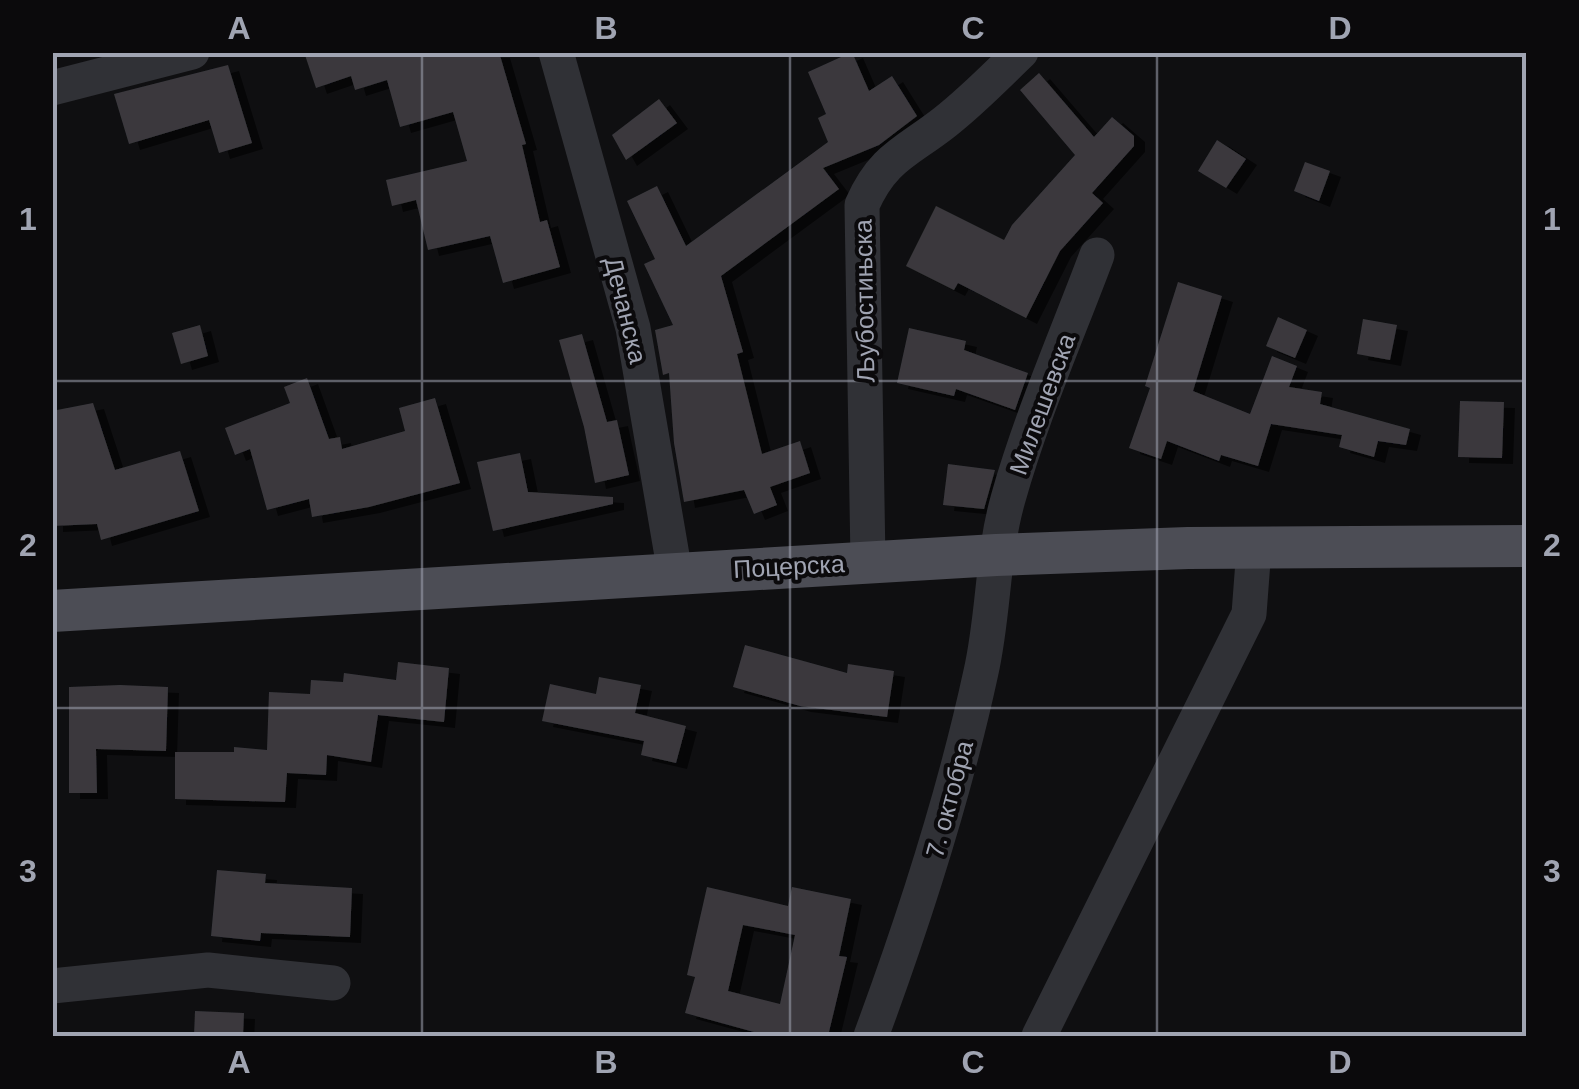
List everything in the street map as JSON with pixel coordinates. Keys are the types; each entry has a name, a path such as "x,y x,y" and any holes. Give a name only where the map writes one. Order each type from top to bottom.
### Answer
{"main road":[{"name":"Поцерска","path":"52,611 996,555 1526,546"}],"street":[{"path":"52,88 192,52"},
{"name":"Дечанска","path":"556,52 633,328 676,572"},
{"name":"Љубостињска","path":"868,561 862,205 874,178 894,158 946,122 1021,52"},
{"name":"Милешевска","path":"996,555 1008,499 1097,256"},
{"path":"1039,1036 1249,614 1254,548"},
{"name":"7. октобра","path":"871,1036 922,896 954,782 982,669 996,555"},
{"path":"52,986 208,970 333,983"}],"building":[{"path":"304,52 499,52 526,144 522,145 540,222 547,220 560,267 503,283 490,236 428,250 416,200 392,206 386,180 467,161 453,112 400,127 387,80 355,90 351,76 316,88"},
{"path":"852,52 869,91 892,76 917,116 879,145 823,168 839,189 721,276 743,352 737,354 762,454 800,441 810,473 770,487 777,505 754,514 744,490 684,502 674,443 669,373 663,375 655,330 673,325 644,264 655,259 627,201 657,186 686,246 828,142 818,118 826,114 808,72"},
{"path":"228,65 252,143 219,153 209,120 129,144 114,94"},
{"path":"1039,73 1094,137 1112,117 1134,136 1134,146 1092,193 1103,203 1060,251 1026,318 958,283 954,290 906,266 936,206 1004,240 1012,225 1075,155 1020,90"},
{"path":"659,99 677,123 626,160 612,135"},
{"path":"1217,140 1246,159 1226,188 1198,171"},
{"path":"1305,162 1330,171 1319,201 1294,191"},
{"path":"1178,282 1222,296 1193,391 1250,414 1272,356 1297,366 1289,387 1322,392 1320,404 1410,429 1406,445 1378,441 1374,457 1339,447 1342,435 1271,424 1258,466 1221,455 1219,461 1167,441 1161,459 1129,448 1150,388 1145,386"},
{"path":"1278,317 1307,330 1295,358 1266,346"},
{"path":"1363,319 1397,325 1390,360 1357,354"},
{"path":"200,325 208,356 181,364 172,333"},
{"path":"909,328 966,341 964,350 1028,373 1015,410 956,389 954,396 897,383"},
{"path":"582,334 607,422 617,420 629,475 595,483 584,427 559,340"},
{"path":"307,378 329,439 340,437 342,449 405,431 399,408 435,398 460,483 369,507 312,517 309,499 267,510 250,449 235,455 225,428 290,403 284,387"},
{"path":"1460,401 1504,402 1502,458 1458,457"},
{"path":"93,403 115,470 180,451 199,511 101,540 97,524 52,526 52,411"},
{"path":"520,453 528,492 613,497 613,504 493,531 477,462"},
{"path":"948,464 995,470 984,509 943,505"},
{"path":"745,645 847,673 848,664 894,671 887,717 800,706 733,687"},
{"path":"398,662 449,668 444,722 378,715 371,762 327,755 326,775 287,773 285,802 175,799 175,752 234,752 234,747 267,750 269,692 310,694 311,680 343,682 344,673 396,680"},
{"path":"599,677 641,685 635,713 686,726 676,763 641,755 644,741 542,721 550,684 596,694"},
{"path":"69,687 168,687 166,751 96,749 97,793 69,793"},
{"path":"217,870 266,874 265,883 352,888 350,937 261,933 260,941 211,936"},
{"path":"707,887 788,906 792,887 851,899 839,956 847,957 828,1036 753,1036 754,1032 685,1013 695,977 687,975","holes":["743,925 795,935 780,1004 728,991"]},
{"path":"195,1011 244,1013 243,1036 194,1036"}]}
